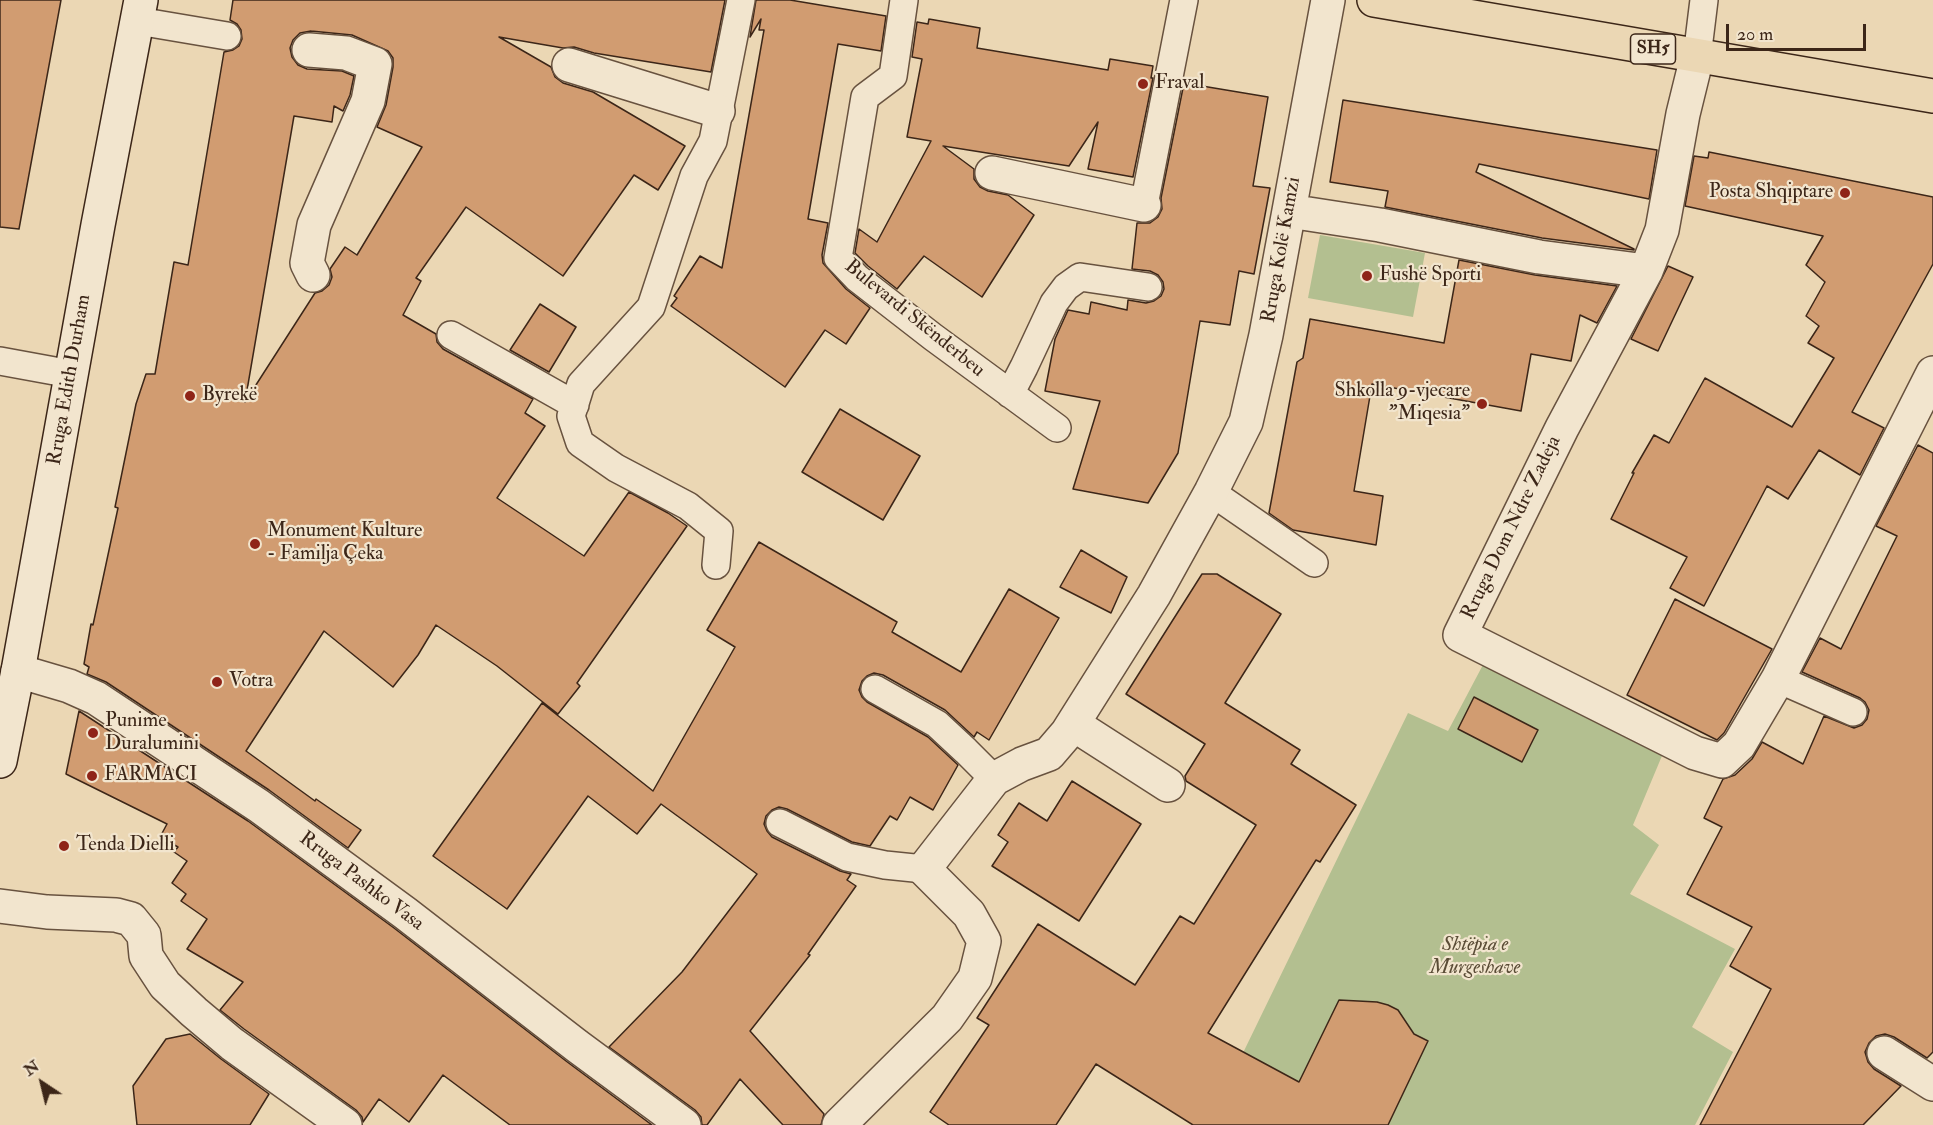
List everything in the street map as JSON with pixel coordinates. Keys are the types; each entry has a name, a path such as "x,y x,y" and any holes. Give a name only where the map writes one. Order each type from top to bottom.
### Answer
{"main road":[{"name":"SH5","path":"1374,0 1933,96"}],"street":[{"name":"Rruga Kolë Kamzi","path":"924,869 994,779 1022,764 1049,754 1073,724 1154,595 1211,492 1246,422 1266,335 1328,0"},
{"name":"Rruga Edith Durham","path":"0,760 140,11"},
{"path":"309,50 346,53 375,64 368,101 314,225 307,263 313,275"},
{"name":"Rruga Dom Ndre Zadeja","path":"1697,57 1683,114 1662,230 1646,271 1562,428 1460,634 1695,753 1722,761 1739,745 1778,679 1933,374"},
{"path":"569,65 718,111"},
{"path":"992,173 1144,205"},
{"path":"1289,211 1380,225 1539,256 1646,271"},
{"name":"Rruga Pashko Vasa","path":"18,671 69,686 96,699 259,806 405,913 577,1046 684,1125"},
{"path":"1073,724 1168,784"},
{"path":"839,1125 947,1018 975,978 984,941 969,914 924,869"},
{"path":"0,906 47,912 116,915 131,919 144,935 146,956 165,985 232,1044 345,1125"},
{"path":"1884,1053 1933,1084"}],"lane":[{"path":"716,565 719,531 688,506 615,468 580,443 572,416 581,384 651,307 693,176 713,141 741,0"},
{"name":"Bulevardi Skënderbeu","path":"904,0 893,76 865,97 838,258 857,278 933,337 1058,428"},
{"path":"1144,205 1184,0"},
{"path":"1697,57 1704,0"},
{"path":"140,11 227,36"},
{"path":"1010,393 1054,303 1066,287 1080,277 1148,287"},
{"path":"451,335 575,405"},
{"path":"0,361 71,374"},
{"path":"1211,492 1314,563"},
{"path":"1778,679 1853,712"},
{"path":"875,689 937,724 994,779"},
{"path":"780,823 847,857 885,865 924,869"}],"green space":[{"name":"Fushë Sporti","path":"1320,235 1425,253 1413,317 1308,298"},
{"name":"Shtëpia e Murgeshave","path":"1485,661 1664,751 1633,825 1659,845 1630,894 1735,949 1692,1027 1733,1052 1695,1125 1208,1125 1408,713 1448,731"}],"building":[{"path":"0,0 61,0 19,229 0,227"},
{"path":"233,0 725,0 711,72 594,53 574,47 563,48 499,37 551,67 555,77 563,83 593,92 685,146 658,190 634,175 563,276 466,207 416,278 421,281 403,315 436,334 437,342 443,349 533,399 525,413 545,426 497,498 584,556 629,492 687,526 577,683 580,686 558,714 497,666 436,625 418,655 393,687 324,631 246,751 315,801 316,799 361,830 348,848 269,790 106,682 87,674 89,667 84,664 118,508 115,507 136,404 146,374 155,374 174,262 188,265 224,52 239,46 242,39 241,30 230,20","holes":["311,31 352,35 388,51 393,58 386,105 377,127 422,147 357,255 345,247 330,269 332,277 329,285 315,293 245,402 294,116 332,122 334,106 343,111 350,95 354,76 342,71 307,69 298,65 292,57 290,48 293,40 300,33"]},
{"path":"756,0 790,0 886,16 881,51 838,44 808,219 828,223 822,255 823,263 846,289 870,308 846,344 825,330 785,387 671,306 677,298 674,296 700,256 722,268 764,30 759,30 761,19 750,37"},
{"path":"929,19 980,28 977,48 1108,70 1110,59 1153,66 1151,78 1153,78 1133,177 1088,169 1098,122 1069,166 943,146 974,169 974,179 980,187 1008,195 1034,215 982,297 924,256 897,289 855,253 859,229 877,242 931,141 907,137 922,59 912,57 917,22 928,24"},
{"path":"1184,83 1268,97 1253,186 1270,188 1254,274 1239,271 1230,325 1200,321 1178,453 1148,503 1073,489 1100,401 1045,391 1055,339 1068,310 1089,314 1091,302 1127,310 1128,300 1146,303 1161,296 1164,289 1163,282 1158,275 1150,271 1132,269 1137,223 1150,223 1158,217 1162,209 1161,198"},
{"path":"1343,100 1657,150 1649,199 1479,164 1476,172 1634,250 1542,238 1385,207 1388,191 1330,182"},
{"path":"1709,152 1933,197 1933,264 1852,412 1884,428 1860,475 1819,450 1788,499 1767,486 1704,606 1670,588 1687,557 1611,519 1634,473 1632,473 1654,435 1669,443 1705,378 1792,427 1834,358 1808,343 1819,326 1806,316 1825,282 1806,265 1823,236 1685,206 1694,156 1708,158"},
{"path":"1459,260 1535,275 1617,286 1597,323 1580,315 1571,361 1531,354 1521,411 1372,384 1354,491 1383,496 1376,545 1293,530 1269,513 1297,362 1303,358 1310,319 1444,343"},
{"path":"1668,266 1693,277 1658,351 1631,339"},
{"path":"540,304 576,327 549,372 510,350"},
{"path":"840,409 920,456 883,520 802,472"},
{"path":"1918,445 1933,453 1933,1052 1927,1058 1894,1037 1885,1034 1876,1036 1869,1043 1865,1052 1868,1062 1874,1069 1901,1086 1863,1125 1700,1125 1771,989 1730,966 1752,927 1687,894 1722,827 1704,818 1723,779 1735,775 1752,759 1762,742 1803,764 1824,716 1854,728 1862,725 1867,719 1869,710 1860,698 1802,672 1820,638 1841,649 1897,536 1876,526"},
{"path":"759,542 897,622 892,632 961,672 1009,589 1059,618 989,740 977,732 974,737 945,710 883,675 874,673 862,681 859,690 867,702 928,737 958,765 933,810 910,797 897,820 890,816 870,846 852,842 787,809 779,807 766,816 764,824 772,837 840,871 851,874 847,880 856,886 808,954 810,955 750,1031 824,1114 821,1125 783,1125 740,1079 707,1125 702,1125 701,1117 695,1110 609,1047 682,972 757,874 661,804 637,834 588,796 507,909 433,856 542,703 653,791 735,647 707,630"},
{"path":"1081,550 1127,577 1111,613 1060,587"},
{"path":"1202,574 1217,574 1281,614 1225,703 1300,750 1291,764 1356,805 1320,862 1316,860 1208,1033 1299,1082 1339,1000 1377,1002 1388,1005 1398,1010 1414,1034 1428,1041 1388,1125 1193,1125 1096,1064 1056,1125 949,1125 930,1112 989,1025 977,1018 1038,924 1135,985 1180,916 1194,924 1256,825 1186,781 1185,776 1205,744 1126,694"},
{"path":"1675,599 1772,649 1724,733 1717,740 1627,695"},
{"path":"1474,697 1538,730 1522,762 1458,729"},
{"path":"79,711 248,821 394,928 652,1125 510,1125 443,1075 409,1122 379,1099 363,1122 356,1110 220,1010 243,982 187,949 207,919 181,901 186,894 172,883 187,861 174,852 178,847 160,837 167,824 66,774"},
{"path":"1072,781 1141,824 1079,921 992,866 1008,842 998,835 1019,803 1047,821"},
{"path":"190,1034 269,1094 250,1125 137,1125 133,1086 166,1039"}],"place":[{"name":"Fraval","path":"1143,84"},
{"name":"Posta Shqiptare","path":"1845,193"},
{"name":"Fushë Sporti","path":"1367,276"},
{"name":"Byrekë","path":"190,396"},
{"name":"Shkolla 9-vjecare \"Miqesia\"","path":"1482,404"},
{"name":"Monument Kulture - Familja Çeka","path":"255,544"},
{"name":"Votra","path":"217,682"},
{"name":"Punime Duralumini","path":"93,733"},
{"name":"FARMACI","path":"92,776"},
{"name":"Tenda Dielli","path":"64,846"}]}
